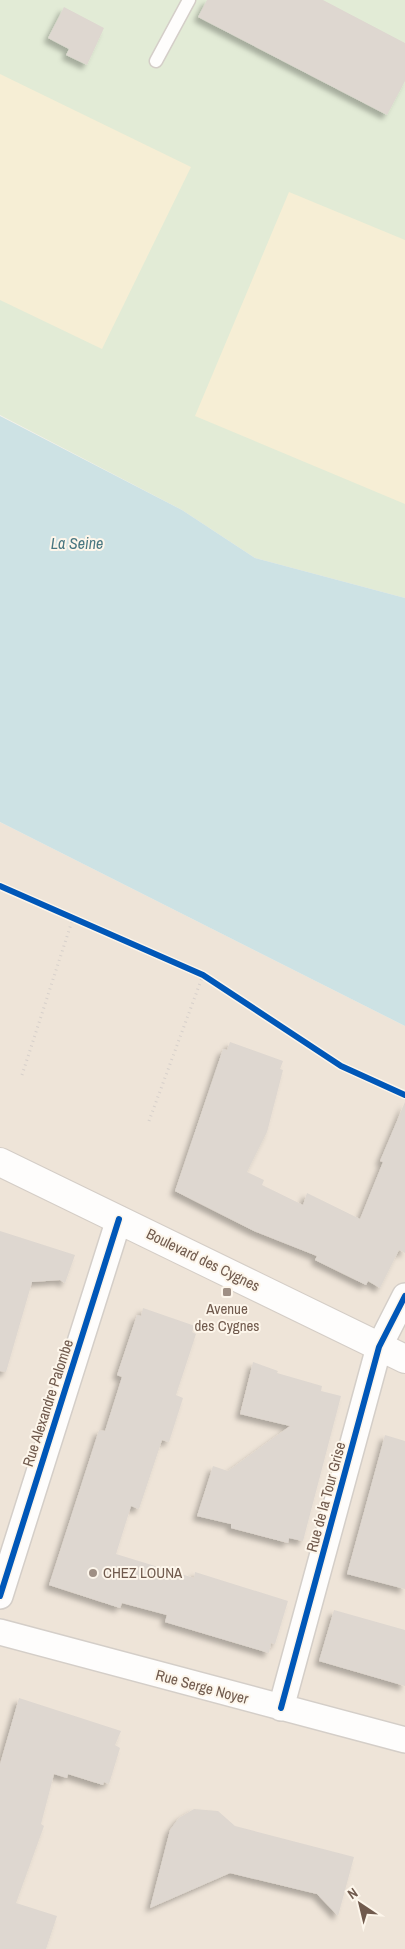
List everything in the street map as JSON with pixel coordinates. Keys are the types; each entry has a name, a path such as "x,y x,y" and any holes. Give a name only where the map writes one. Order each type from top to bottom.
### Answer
{"main road":[{"name":"Boulevard des Cygnes","path":"0,1162 119,1218 405,1359"}],"street":[{"name":"Rue Alexandre Palombe","path":"0,1596 119,1218"},
{"name":"Rue de la Tour Grise","path":"281,1708 379,1347 405,1296"},
{"name":"Rue Serge Noyer","path":"0,1632 405,1740"}],"lane":[{"path":"156,61 189,0"}],"path":[{"path":"22,1075 73,918"},
{"path":"150,1122 204,975"}],"shaded area":[{"path":"0,822 405,1026 405,1949 0,1949"}],"green space":[{"path":"0,0 405,0 405,598 255,558 182,510 0,415"}],"sand":[{"path":"0,74 191,167 102,349 0,300"},
{"path":"289,192 405,240 405,504 195,416"}],"water":[{"name":"La Seine","path":"0,416 182,510 255,558 405,598 405,1026 0,822"}],"building":[{"path":"207,0 323,0 405,43 405,81 387,115 198,17"},
{"path":"64,7 104,28 87,65 66,55 69,49 48,38"},
{"path":"230,1042 283,1061 280,1069 283,1070 267,1132 247,1172 264,1180 262,1185 303,1205 307,1193 360,1219 383,1162 380,1161 405,1102 405,1253 399,1250 380,1288 368,1281 366,1285 315,1260 317,1256 254,1231 175,1191 223,1049 227,1050"},
{"path":"0,1231 75,1255 65,1283 60,1280 32,1282 6,1372 0,1371"},
{"path":"143,1308 195,1326 192,1332 196,1334 176,1395 183,1398 169,1442 162,1440 139,1509 131,1506 116,1554 194,1578 195,1572 288,1601 275,1644 271,1643 269,1653 165,1622 167,1615 122,1603 120,1608 49,1585 99,1430 105,1431 122,1377 117,1375 137,1315 141,1316"},
{"path":"253,1362 278,1371 277,1373 322,1386 321,1391 341,1396 303,1541 289,1538 288,1543 231,1528 231,1524 197,1516 213,1466 228,1471 290,1426 240,1414"},
{"path":"385,1435 405,1441 405,1589 347,1574"},
{"path":"334,1610 405,1630 405,1686 319,1661"},
{"path":"19,1698 121,1731 115,1745 120,1748 109,1784 104,1782 103,1785 68,1774 67,1778 54,1774 41,1824 44,1826 16,1903 57,1916 46,1949 0,1949 0,1764"},
{"path":"194,1809 218,1811 235,1826 354,1857 338,1916 317,1894 230,1873 150,1908 170,1830 179,1818"}],"cycle path":[{"path":"0,886 203,975 341,1066 405,1095"},
{"path":"0,1596 119,1219"},
{"path":"281,1708 379,1347 405,1296"}],"place":[{"name":"Avenue des Cygnes","path":"227,1292"},
{"name":"CHEZ LOUNA","path":"93,1573"}]}
